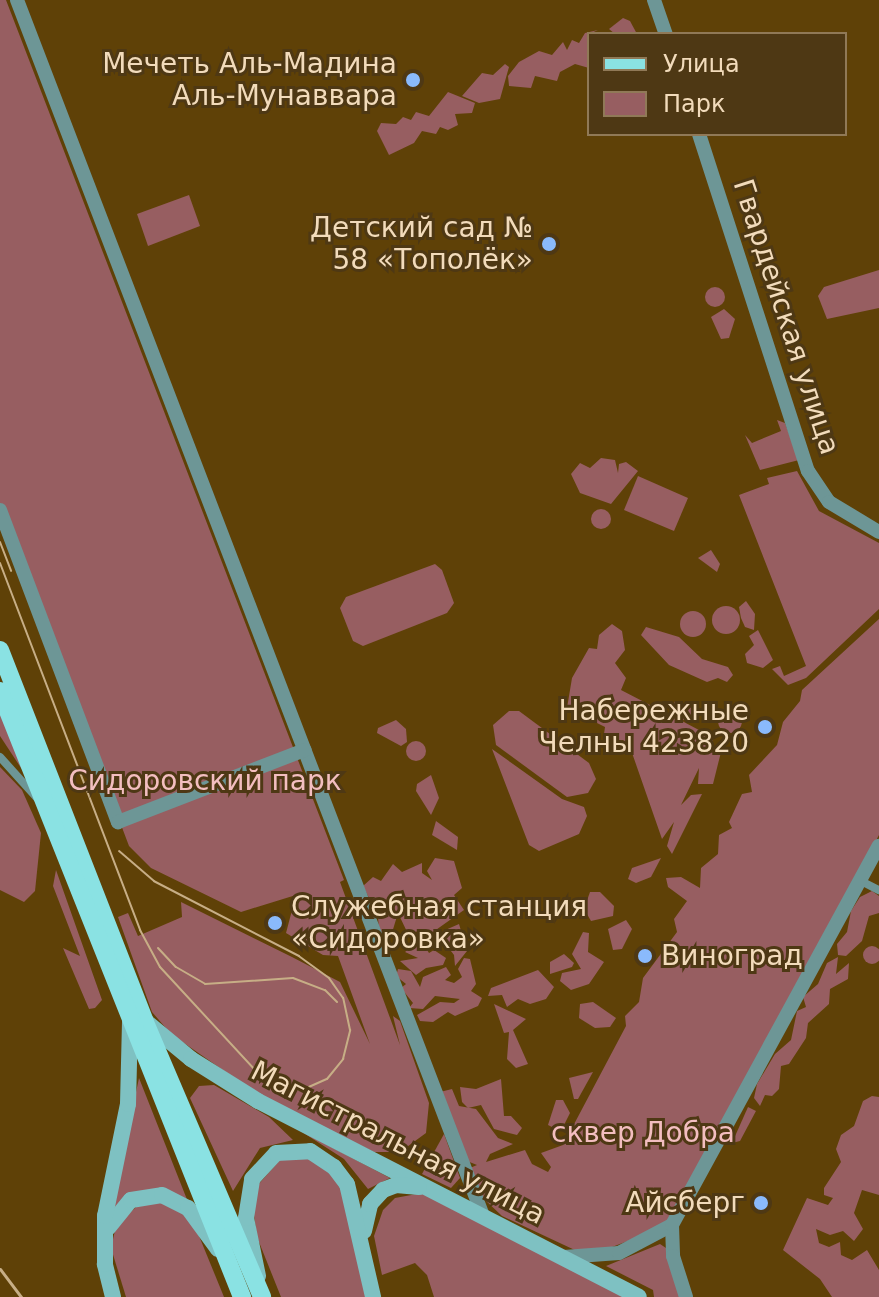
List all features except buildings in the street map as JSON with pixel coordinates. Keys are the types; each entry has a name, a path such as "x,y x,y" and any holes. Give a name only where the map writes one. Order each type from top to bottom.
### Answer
{"main road":[{"path":"0,650 242,1297"},
{"path":"0,691 137,1021 263,1297"},
{"path":"113,1297 104,1249 108,1199 128,1104 137,1021"},
{"name":"Магистральная улица","path":"137,1021 247,1095 639,1297"},
{"path":"263,1297 246,1202 255,1172 276,1153 310,1151 334,1167 349,1188 373,1297"},
{"path":"364,1245 366,1213 383,1190 412,1185 444,1195"},
{"path":"104,1249 109,1227 124,1205 147,1195 162,1195 194,1215 232,1271"}],"street":[{"path":"17,0 483,1216"},
{"path":"654,0 665,32"},
{"name":"Гвардейская улица","path":"700,136 808,471 829,502 879,532"},
{"path":"0,510 118,822 305,750"},
{"path":"0,757 46,808"},
{"path":"684,1294 673,1256 672,1225 879,846"},
{"path":"861,881 879,890"},
{"path":"563,1257 619,1253 672,1225"}],"green space":[{"name":"Сидоровский парк","path":"0,0 6,0 344,880 340,882 400,1045 393,1016 400,1021 429,1103 426,1133 400,1152 374,1152 266,1100 171,1034 152,1012 118,917 128,913 138,936 182,917 181,902 292,957 340,982 370,1044 338,956 323,955 286,933 296,895 241,912 151,868 129,846 0,504"},
{"path":"623,18 630,21 636,32 613,32 609,29"},
{"path":"585,33 587,67 575,64 560,72 557,81 535,76 531,88 509,86 508,76 519,62 539,51 552,55 563,42 567,50 572,40 579,43"},
{"path":"505,64 509,67 500,99 479,103 462,96 482,73 493,75"},
{"path":"448,92 475,103 472,113 455,114 458,125 448,130 440,127 436,134 422,131 414,143 389,155 377,131 381,123 396,124 403,117 411,120 416,112 429,116"},
{"path":"189,195 200,226 148,246 137,214"},
{"path":"879,270 879,308 827,319 818,296 824,287"},
{"path":"715,287 722,290 725,297 722,304 715,307 708,304 705,297 708,290"},
{"path":"724,309 735,319 729,338 721,339 711,317"},
{"path":"777,420 785,423 799,460 760,470 745,435 752,443 781,431"},
{"path":"601,458 615,460 618,473 619,464 626,462 638,471 611,504 580,493 571,474 580,463 590,468"},
{"path":"797,471 819,511 879,543 879,609 806,678 788,685 772,669 780,666 784,676 806,666 739,495 769,484 767,478"},
{"path":"638,476 688,498 674,531 624,510"},
{"path":"601,509 608,512 611,519 608,526 601,529 594,526 591,519 594,512"},
{"path":"711,550 720,564 717,572 698,558"},
{"path":"435,564 442,570 454,603 447,613 363,646 353,641 340,608 346,597"},
{"path":"746,601 755,614 754,630 745,627 741,618 739,607"},
{"path":"726,606 736,610 740,620 736,630 726,634 716,630 712,620 716,610"},
{"path":"693,611 702,615 706,624 702,633 693,637 684,633 680,624 684,615"},
{"name":"сквер Добра","path":"879,619 879,835 667,1226 599,1252 579,1252 502,1216 483,1198 470,1168 477,1165 467,1161 440,1092 452,1089 459,1106 476,1109 498,1138 513,1144 490,1154 486,1162 525,1150 532,1164 548,1172 551,1167 541,1153 563,1145 626,1026 625,1016 639,1002 643,978 677,932 674,919 687,901 668,887 666,878 681,877 700,888 701,868 718,854 719,835 732,828 729,822 742,794 752,792 749,775 777,745 783,722 800,701 802,690"},
{"path":"612,624 622,631 625,650 615,663 626,678 621,690 679,720 672,709 675,701 697,710 682,721 714,738 708,749 721,752 713,784 698,784 699,768 681,805 691,795 702,794 672,854 667,846 674,822 662,839 631,750 623,740 612,743 604,734 605,727 567,708 572,678 589,648 597,649 599,635"},
{"path":"646,627 679,637 702,659 728,667 733,675 727,682 718,678 707,682 669,665 641,635"},
{"path":"758,630 773,660 763,668 747,663 745,654 754,645 749,636"},
{"path":"730,709 739,712 742,721 739,730 730,733 721,730 718,721 721,712"},
{"path":"509,711 519,711 589,763 596,779 588,793 567,797 496,745 493,725"},
{"path":"0,712 23,771 0,736"},
{"path":"396,720 406,729 407,742 401,746 377,733 378,728"},
{"path":"416,741 423,744 426,751 423,758 416,761 409,758 406,751 409,744"},
{"path":"492,749 562,799 584,807 587,816 579,834 539,851 529,845"},
{"path":"0,767 22,790 41,833 35,891 24,902 0,890"},
{"path":"431,775 439,798 431,815 416,791 417,784"},
{"path":"436,821 458,837 457,850 432,835"},
{"path":"435,858 454,861 462,888 454,895 464,910 433,932 421,929 409,936 398,913 391,936 379,932 378,916 363,886 373,877 381,881 393,864 402,872 422,863 422,873 432,880 427,871"},
{"path":"661,858 651,877 636,883 628,879 632,868"},
{"path":"56,870 102,1000 95,1008 89,1009 63,948 80,956 53,886"},
{"path":"872,891 879,896 879,913 869,916 862,941 846,956 838,955 837,944 847,932 851,911 860,897"},
{"path":"590,892 600,892 614,906 613,916 591,921 584,909"},
{"path":"626,920 632,929 622,949 613,950 608,929"},
{"path":"459,924 467,951 455,966 454,955 441,938 443,931"},
{"path":"583,932 589,933 588,952 604,962 589,984 571,990 560,981 562,973 581,969 572,954"},
{"path":"420,939 429,953 434,950 446,958 443,965 426,968 416,975 400,961 418,958 405,952"},
{"path":"868,947 878,949 880,959 876,963 868,963 864,959 864,951"},
{"path":"564,954 574,963 572,967 550,974 550,962"},
{"path":"838,957 836,974 849,963 848,979 830,989 829,1004 808,1023 806,1038 789,1064 781,1066 779,1089 772,1096 765,1095 760,1106 754,1098 757,1084 775,1054 791,1040 797,1011 806,1007 803,997 818,984 827,963"},
{"path":"464,958 470,959 476,984 471,991 482,998 478,1006 455,1016 448,1012 433,1022 420,1021 417,1015 440,1002 454,1003 460,999 435,996 423,1009 409,1008 413,1003 401,988 406,984 396,976 398,969 411,971 420,987 423,977 446,967 451,975 445,980 454,983 462,977 458,969"},
{"path":"538,970 554,987 546,999 530,1004 518,999 507,1007 502,995 488,996 491,988"},
{"path":"593,1002 616,1018 610,1027 595,1028 579,1018 580,1004"},
{"path":"494,1004 526,1019 513,1030 528,1064 516,1068 507,1059 509,1032 504,1033"},
{"path":"593,1072 578,1099 574,1099 569,1078"},
{"path":"139,1078 188,1202 122,1200 110,1215"},
{"path":"501,1079 504,1116 511,1116 522,1128 517,1135 494,1129 481,1105 468,1108 462,1102 460,1087 476,1089"},
{"path":"214,1085 269,1117 293,1140 260,1148 233,1191 190,1098 199,1086"},
{"path":"872,1096 879,1097 879,1195 862,1190 854,1213 863,1229 854,1241 843,1231 830,1235 816,1229 819,1243 829,1247 840,1242 841,1255 852,1260 867,1250 879,1270 879,1297 832,1297 820,1279 783,1250 807,1198 828,1205 833,1198 824,1195 824,1188 841,1162 836,1149 841,1135 854,1126 863,1101"},
{"path":"556,1100 563,1100 570,1113 564,1125 552,1127 548,1125"},
{"path":"748,1107 756,1111 740,1141 732,1143"},
{"path":"299,1130 390,1178 368,1189 344,1159"},
{"path":"444,1134 460,1178 451,1188 422,1174"},
{"path":"307,1157 338,1176 369,1297 281,1297 257,1237 253,1208 256,1187 281,1159"},
{"path":"422,1193 629,1297 434,1297 427,1275 415,1263 382,1275 374,1236 383,1210 395,1198"},
{"path":"160,1202 180,1210 197,1231 224,1297 126,1297 111,1248 116,1226 138,1205"},
{"path":"660,1244 666,1248 680,1297 654,1297 653,1290 606,1266"}],"tram line":[{"path":"0,542 11,571"},
{"path":"0,563 140,930 160,967 269,1085 302,1090 327,1079 343,1059 350,1030 343,998 329,978 299,956 154,881 119,851"},
{"path":"158,948 176,967 205,984 293,978 325,990 337,1002"}],"railway":[{"path":"0,1269 21,1297"}],"place":[{"name":"Мечеть Аль-Мадина Аль-Мунаввара","path":"413,80"},
{"name":"Детский сад № 58 «Тополёк»","path":"549,244"},
{"name":"Набережные Челны 423820","path":"765,727"},
{"name":"Служебная станция «Сидоровка»","path":"275,923"},
{"name":"Виноград","path":"645,956"},
{"name":"Айсберг","path":"761,1203"}]}
